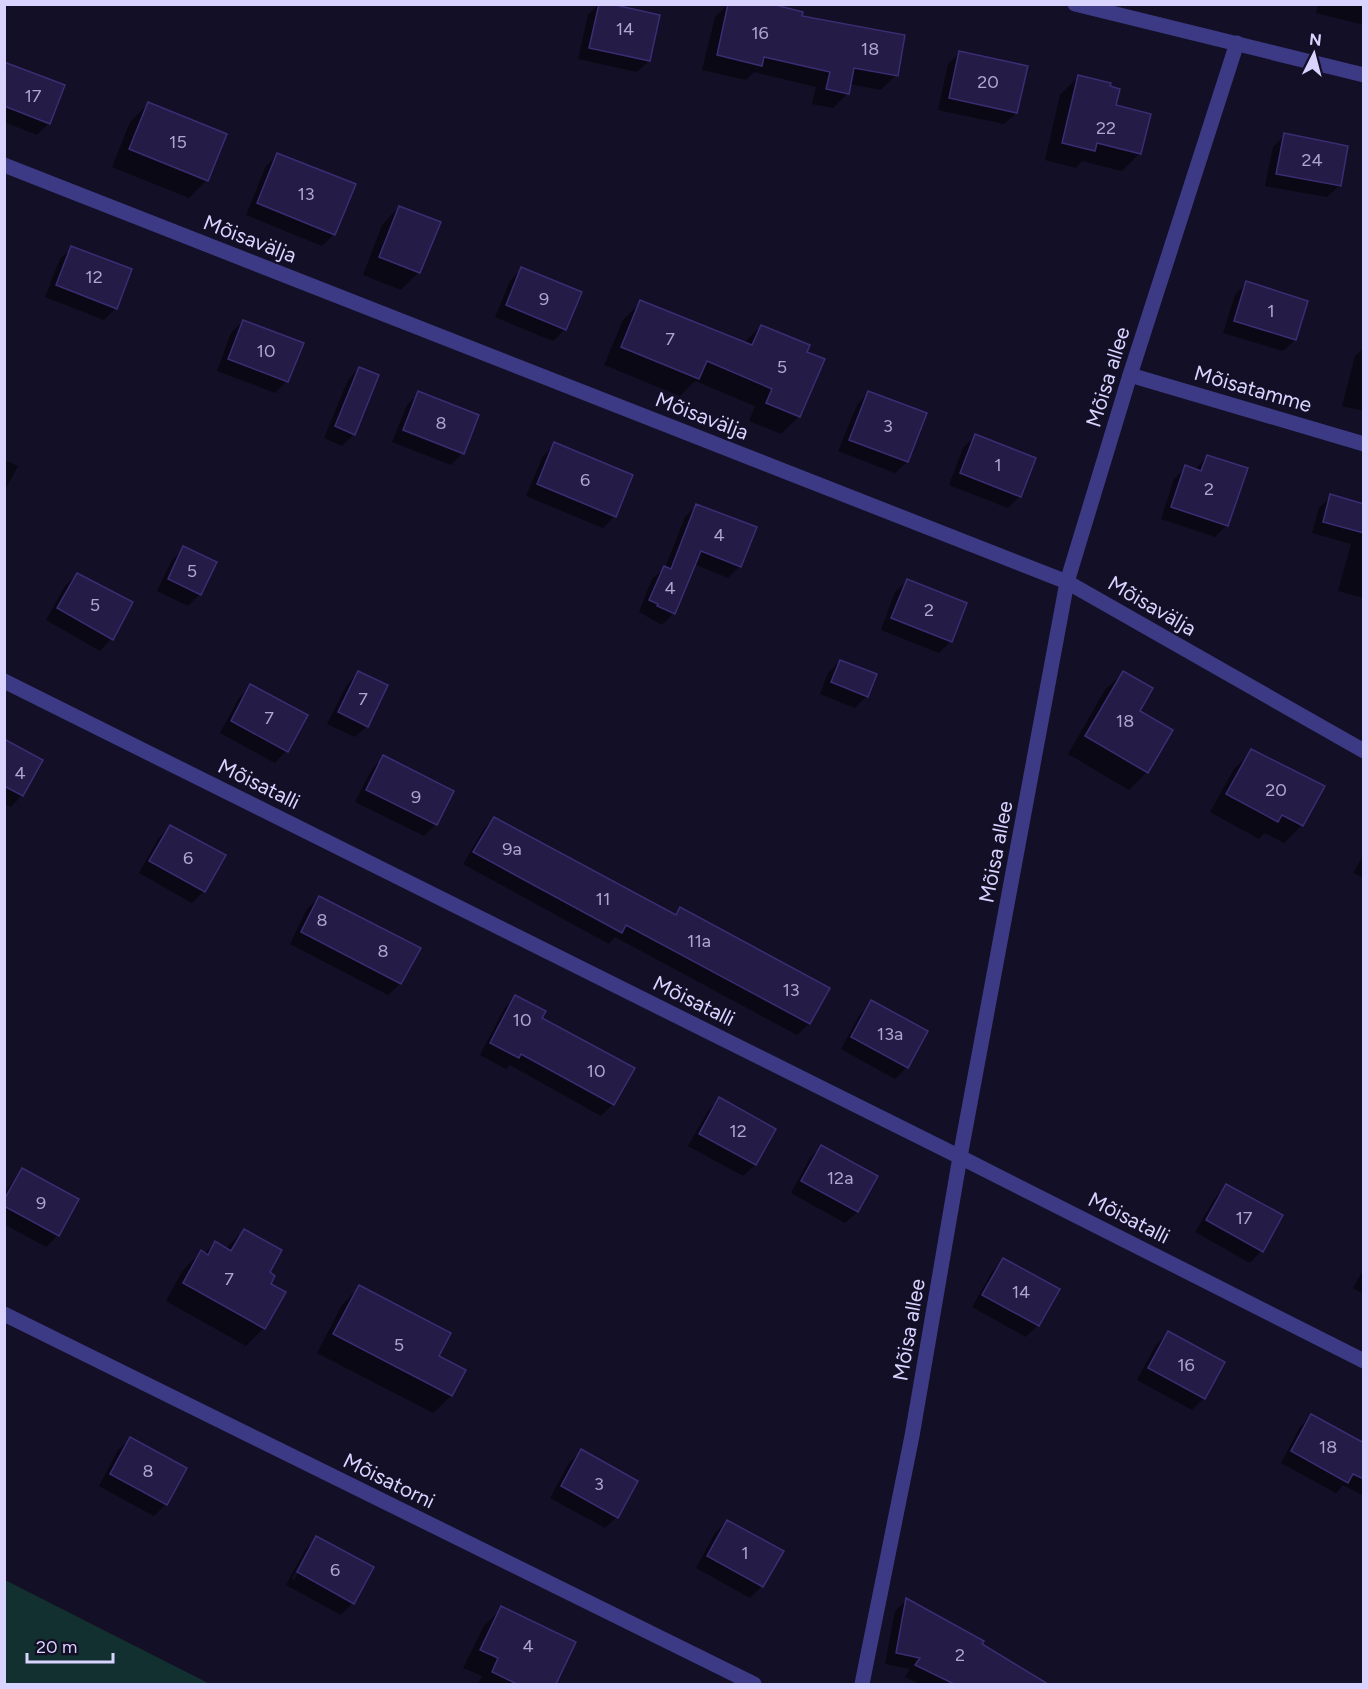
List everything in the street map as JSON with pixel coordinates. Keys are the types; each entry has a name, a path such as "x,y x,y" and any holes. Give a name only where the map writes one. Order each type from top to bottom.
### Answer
{"street":[{"path":"1075,4 1364,75"},
{"name":"Mõisa allee","path":"862,1684 912,1436 960,1156 1067,582 1130,375 1237,43"},
{"name":"Mõisavälja","path":"4,165 1067,582 1364,751"},
{"name":"Mõisatamme","path":"1130,375 1364,444"},
{"name":"Mõisatalli","path":"4,681 960,1156 1364,1361"},
{"name":"Mõisatorni","path":"4,1314 754,1684"}],"green space":[{"path":"5,1580 210,1684 5,1684"}],"building":[{"path":"599,4 611,4 660,15 650,61 589,48"},
{"path":"728,4 772,4 803,12 802,16 905,35 898,76 854,68 849,94 826,89 830,72 764,57 762,66 717,55"},
{"path":"959,51 1028,66 1017,113 949,98"},
{"path":"4,62 65,85 50,124 4,106"},
{"path":"1078,75 1111,83 1110,86 1120,89 1116,105 1151,114 1141,154 1097,143 1095,151 1062,143"},
{"path":"148,102 227,134 208,181 129,149"},
{"path":"1284,133 1348,146 1341,186 1276,174"},
{"path":"277,153 356,184 335,235 257,203"},
{"path":"399,206 441,222 420,273 379,257"},
{"path":"71,246 132,269 117,309 56,285"},
{"path":"521,267 582,292 566,330 506,305"},
{"path":"1246,281 1308,301 1296,340 1234,321"},
{"path":"640,300 752,345 761,325 810,345 807,352 825,359 800,417 766,403 772,389 707,361 699,379 621,347"},
{"path":"243,320 304,343 288,382 228,359"},
{"path":"359,367 379,375 355,435 335,426"},
{"path":"418,391 479,415 464,454 403,430"},
{"path":"868,391 927,413 908,462 849,440"},
{"path":"975,434 1036,458 1021,497 960,473"},
{"path":"554,442 633,475 616,517 537,484"},
{"path":"1207,455 1248,468 1228,526 1171,507 1185,465 1201,471"},
{"path":"1330,494 1364,504 1364,533 1323,522"},
{"path":"696,504 757,527 741,567 701,551 675,614 649,600 664,566 671,569"},
{"path":"183,546 217,562 201,595 168,579"},
{"path":"77,573 133,602 113,640 57,608"},
{"path":"907,579 967,603 952,642 891,618"},
{"path":"840,660 877,674 868,697 831,682"},
{"path":"358,671 388,685 368,727 338,712"},
{"path":"1123,671 1153,688 1140,711 1173,730 1148,773 1085,736"},
{"path":"250,684 308,715 288,752 231,721"},
{"path":"4,739 43,760 23,796 4,786"},
{"path":"1251,749 1325,786 1303,826 1282,815 1278,822 1226,794"},
{"path":"383,755 454,791 437,825 366,790"},
{"path":"494,817 676,915 680,907 830,988 810,1024 626,925 622,933 473,852"},
{"path":"170,825 226,855 205,892 149,861"},
{"path":"319,896 421,948 401,984 301,932"},
{"path":"515,995 546,1011 542,1018 635,1068 614,1105 521,1054 519,1058 490,1043"},
{"path":"871,1000 928,1031 908,1068 851,1037"},
{"path":"719,1097 776,1129 756,1165 699,1134"},
{"path":"821,1145 878,1176 858,1212 801,1181"},
{"path":"22,1168 79,1199 59,1236 4,1206 4,1200"},
{"path":"1226,1184 1283,1215 1263,1252 1206,1220"},
{"path":"244,1229 282,1250 270,1272 275,1276 271,1284 286,1292 265,1329 183,1283 201,1250 208,1255 215,1241 231,1251"},
{"path":"1003,1258 1060,1289 1039,1326 982,1295"},
{"path":"359,1285 451,1333 439,1356 466,1370 452,1396 333,1334"},
{"path":"1168,1331 1225,1362 1205,1399 1148,1368"},
{"path":"1311,1414 1364,1443 1364,1479 1353,1474 1348,1483 1291,1451"},
{"path":"130,1437 187,1468 167,1505 110,1474"},
{"path":"581,1449 638,1481 618,1518 561,1486"},
{"path":"727,1520 784,1551 763,1587 707,1556"},
{"path":"316,1536 374,1567 354,1604 297,1572"},
{"path":"906,1598 984,1641 982,1644 1048,1684 954,1684 915,1665 920,1658 896,1653"},
{"path":"501,1606 576,1642 556,1684 517,1684 492,1672 498,1658 480,1650"}]}
